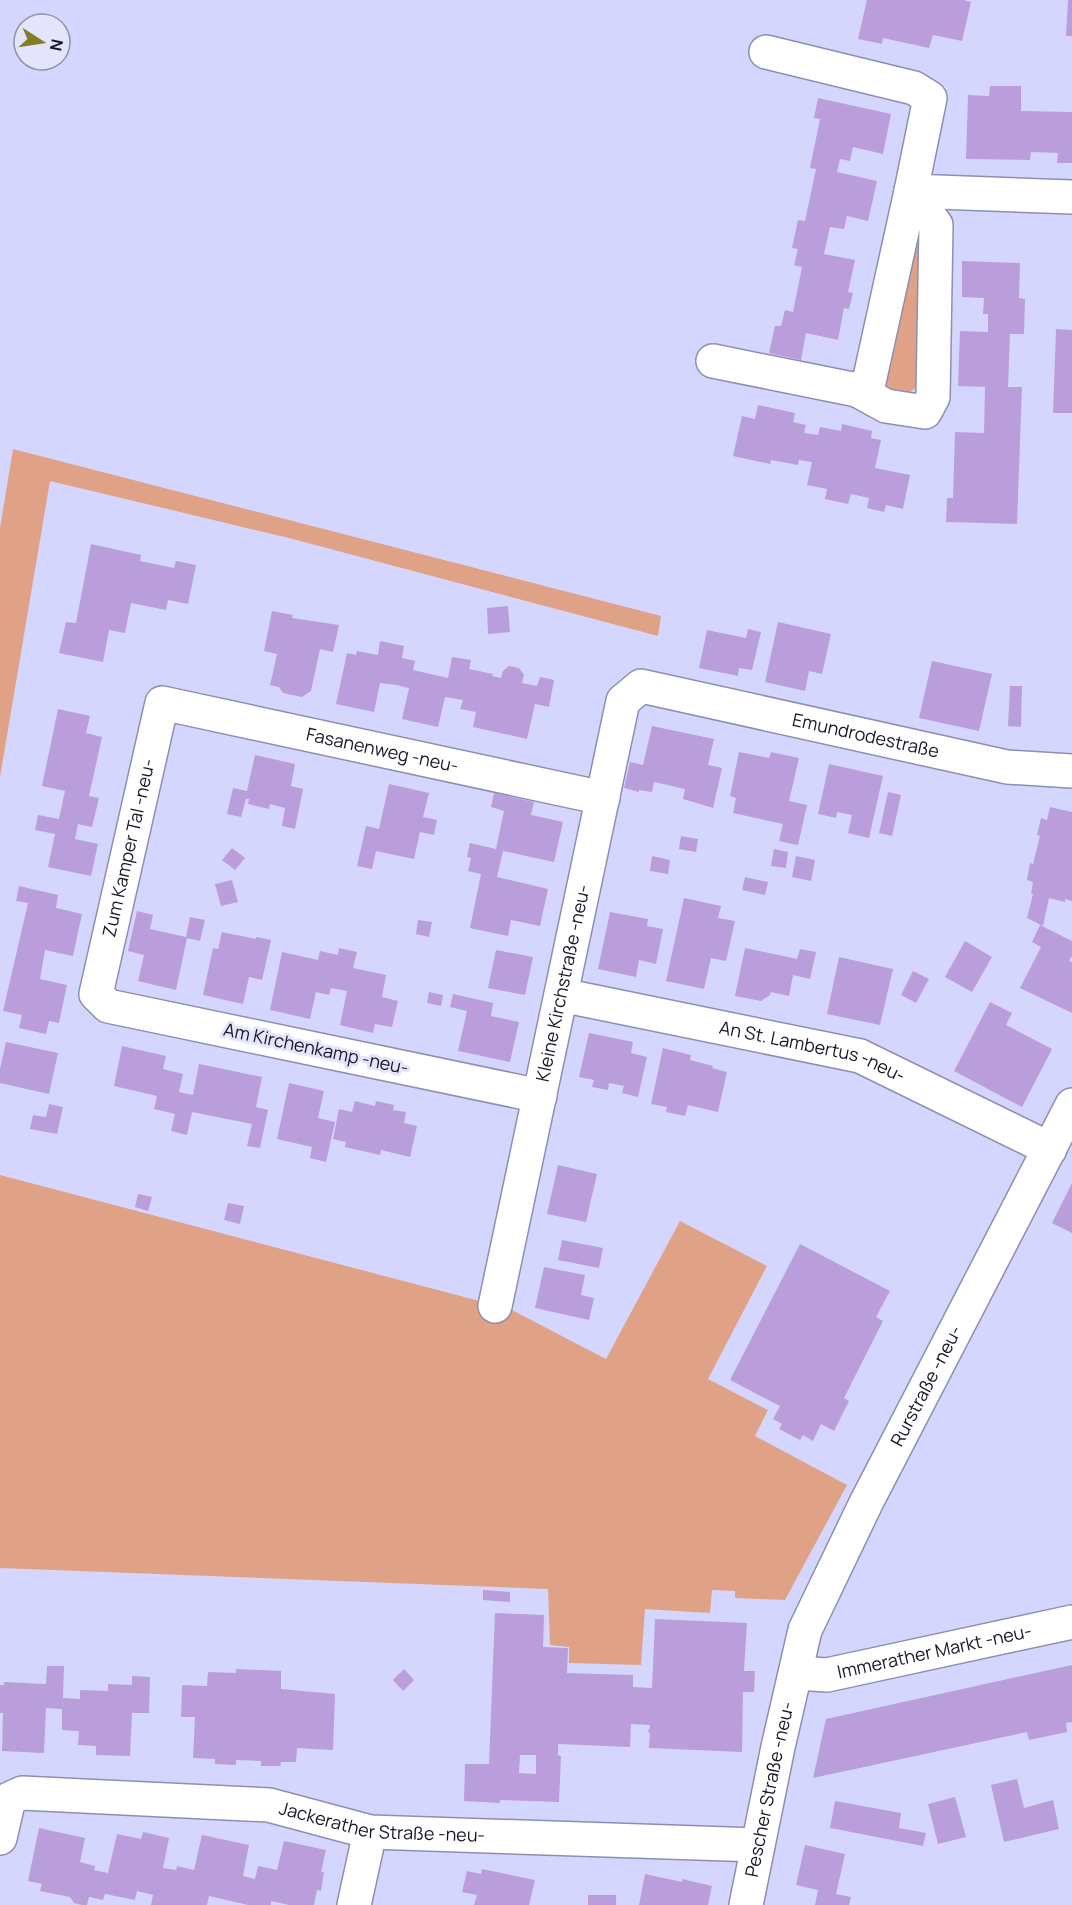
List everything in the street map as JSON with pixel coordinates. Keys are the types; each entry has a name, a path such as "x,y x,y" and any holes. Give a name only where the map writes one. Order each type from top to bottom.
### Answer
{"street":[{"path":"766,52 914,88 930,98 869,382 856,390"},
{"path":"911,191 1072,197"},
{"path":"713,361 856,390 886,406 925,412 933,397 936,225 911,191"},
{"name":"Kleine Kirchstraße -neu-","path":"495,1306 623,701 641,686 659,689"},
{"name":"Emundrodestraße","path":"659,689 1007,767 1072,771"},
{"name":"Fasanenweg -neu-","path":"162,703 603,798"},
{"name":"Zum Kamper Tal -neu-","path":"96,994 162,703"},
{"name":"Am Kirchenkamp -neu-","path":"96,994 108,1006 540,1096"},
{"name":"An St. Lambertus -neu-","path":"561,995 860,1056 1050,1149"},
{"name":"Rurstraße -neu-","path":"795,1673 805,1630 826,1583 1072,1105"},
{"name":"Immerather Markt -neu-","path":"795,1673 827,1675 1072,1622"},
{"name":"Pescher Straße -neu-","path":"746,1905 795,1673"},
{"name":"Jackerather Straße -neu-","path":"0,1838 9,1799 22,1793 269,1805 370,1832 758,1845"},
{"path":"354,1905 370,1832"}],"shaded area":[{"path":"918,237 922,240 917,380 915,388 908,394 892,392 886,386 885,378"},
{"path":"13,449 661,616 658,636 289,538 50,481 0,777 0,528"},
{"path":"0,1175 510,1309 606,1359 680,1221 767,1266 708,1379 768,1410 755,1436 847,1485 785,1600 735,1598 735,1591 712,1590 710,1613 645,1609 641,1665 569,1663 569,1647 550,1645 548,1589 0,1568"}],"building":[{"path":"867,0 964,0 971,2 962,41 933,35 929,48 883,38 882,44 858,39"},
{"path":"1068,0 1072,0 1072,36 1066,36"},
{"path":"990,86 1021,86 1021,111 1072,112 1072,163 1057,163 1058,153 1031,152 1030,160 966,159 968,95 989,96"},
{"path":"818,98 891,114 883,154 853,147 850,161 840,159 837,172 877,181 868,221 847,216 844,229 830,227 824,254 855,260 848,292 853,293 849,309 844,308 838,340 806,333 801,360 769,353 775,326 781,326 785,310 793,312 802,267 794,265 798,249 792,248 798,220 805,221 816,169 810,168 820,119 814,118"},
{"path":"962,261 1020,263 1019,298 1025,299 1024,334 1010,334 1008,387 1022,387 1017,524 946,522 947,498 953,498 955,432 984,433 985,387 958,386 960,331 988,332 988,314 983,314 984,298 962,297"},
{"path":"1056,329 1072,330 1072,413 1053,413"},
{"path":"758,405 795,413 793,422 806,425 804,433 818,435 820,427 841,431 842,424 872,431 871,438 881,440 875,468 910,475 903,509 886,505 884,512 867,508 869,498 851,494 848,504 825,499 827,489 807,485 812,462 799,460 798,465 771,460 770,464 733,456 742,416 755,419"},
{"path":"91,544 141,555 140,561 174,568 176,561 196,565 188,604 168,600 166,610 131,603 125,633 109,630 103,662 59,653 66,622 76,623"},
{"path":"508,606 510,632 488,634 487,608"},
{"path":"272,611 293,615 292,618 339,625 333,652 320,649 311,691 302,697 283,693 279,687 270,685 277,654 264,651"},
{"path":"778,622 831,634 822,674 809,671 805,691 765,682"},
{"path":"748,629 761,632 752,670 739,668 738,676 699,668 707,630 746,638"},
{"path":"380,641 404,646 402,658 415,661 413,670 448,678 452,657 471,660 469,669 501,678 503,671 509,666 519,668 524,675 522,683 537,686 540,677 554,680 549,707 535,704 527,739 473,727 476,712 460,709 463,700 445,697 438,727 402,719 409,688 396,685 380,683 374,712 336,704 347,653 356,655 357,651 378,655"},
{"path":"932,661 992,674 979,731 919,718"},
{"path":"1010,686 1022,686 1021,727 1008,726"},
{"path":"58,709 90,716 86,733 102,737 89,796 99,798 92,827 78,824 75,839 98,844 91,876 48,867 55,834 35,830 38,815 59,819 65,791 42,786"},
{"path":"652,726 714,739 708,765 722,768 713,808 683,799 685,789 654,782 652,792 639,790 639,792 624,788 630,762 643,765"},
{"path":"739,752 769,758 771,752 799,758 789,801 807,805 798,845 779,841 783,824 733,813 736,798 730,796"},
{"path":"255,755 295,764 291,786 303,789 295,829 282,826 285,808 270,804 269,809 248,804 249,799 246,799 241,817 227,814 233,788 247,791"},
{"path":"829,764 883,776 869,838 848,833 852,815 837,812 836,818 818,814"},
{"path":"389,784 429,793 423,817 437,820 434,835 420,832 414,859 376,851 372,869 357,866 366,826 379,829"},
{"path":"888,792 901,795 892,836 879,833"},
{"path":"494,793 534,802 531,815 563,822 554,862 503,851 497,877 548,889 540,926 511,920 508,936 470,928 481,874 468,871 471,858 467,857 470,843 496,849 504,811 491,807"},
{"path":"1050,807 1072,812 1072,901 1065,899 1065,902 1049,898 1043,926 1027,918 1033,894 1031,894 1033,882 1027,880 1030,863 1033,864 1040,836 1037,835 1041,818 1047,820"},
{"path":"681,836 698,839 696,852 679,849"},
{"path":"232,848 245,858 235,870 222,860"},
{"path":"774,849 788,852 786,868 771,866"},
{"path":"652,856 670,860 668,874 650,871"},
{"path":"796,856 815,860 811,881 792,877"},
{"path":"745,877 768,882 765,895 742,890"},
{"path":"232,880 238,902 221,906 215,884"},
{"path":"19,886 58,895 56,908 82,914 73,956 45,950 40,979 67,985 59,1023 49,1021 46,1034 19,1028 22,1015 3,1011 28,903 16,901"},
{"path":"684,898 721,906 718,918 735,921 726,961 711,958 704,989 666,981"},
{"path":"137,911 153,915 150,929 186,937 190,917 205,920 200,941 187,938 176,990 138,981 144,955 128,951"},
{"path":"610,912 648,919 647,926 663,929 656,964 639,960 636,977 598,969"},
{"path":"418,920 432,922 429,937 416,934"},
{"path":"1040,925 1072,941 1072,956 1069,961 1072,962 1072,1013 1020,988 1041,947 1032,942"},
{"path":"222,932 271,940 262,980 249,977 243,1004 203,995 213,948 218,949"},
{"path":"965,941 992,957 972,992 945,977"},
{"path":"339,948 357,952 353,968 386,975 382,997 398,1001 392,1027 375,1024 373,1033 340,1025 347,991 331,988 329,995 316,992 310,1019 270,1010 282,952 318,960 320,951 338,955"},
{"path":"745,948 797,959 800,949 816,952 810,979 793,975 789,996 771,992 761,1001 735,996"},
{"path":"496,950 533,957 525,995 488,988"},
{"path":"839,957 893,969 880,1025 827,1014"},
{"path":"913,971 929,979 916,1003 901,995"},
{"path":"429,992 443,995 441,1006 427,1003"},
{"path":"453,994 493,1003 491,1016 519,1022 510,1062 458,1051 467,1011 450,1007"},
{"path":"990,1002 1012,1013 1006,1025 1052,1049 1022,1107 954,1071"},
{"path":"589,1033 633,1042 631,1053 647,1057 638,1097 622,1093 624,1086 609,1083 608,1090 592,1087 594,1080 579,1077"},
{"path":"6,1042 58,1053 49,1094 0,1083 0,1069"},
{"path":"122,1046 166,1056 163,1069 183,1074 179,1092 193,1095 199,1064 262,1077 256,1107 268,1110 260,1148 247,1146 252,1124 192,1112 187,1135 171,1131 175,1114 154,1109 157,1096 114,1086"},
{"path":"663,1048 691,1055 690,1060 727,1072 718,1112 688,1105 685,1116 666,1112 667,1107 651,1104"},
{"path":"289,1083 324,1091 318,1118 335,1122 326,1162 310,1158 312,1147 277,1139"},
{"path":"355,1101 375,1106 376,1101 394,1105 393,1110 406,1112 404,1123 417,1126 410,1157 381,1150 380,1155 345,1147 346,1142 333,1139 339,1109 352,1112"},
{"path":"49,1104 63,1107 57,1134 30,1129 33,1115 46,1117"},
{"path":"558,1165 597,1174 586,1222 547,1214"},
{"path":"1072,1183 1072,1233 1052,1223"},
{"path":"138,1194 152,1197 148,1211 135,1207"},
{"path":"228,1203 244,1206 240,1224 224,1220"},
{"path":"562,1240 603,1248 599,1268 558,1260"},
{"path":"800,1244 890,1291 876,1317 883,1321 844,1398 849,1401 834,1431 821,1424 813,1441 803,1435 800,1440 779,1429 782,1424 773,1419 780,1406 730,1380"},
{"path":"544,1267 585,1275 581,1295 594,1298 589,1320 535,1308"},
{"path":"483,1590 510,1592 510,1602 483,1600"},
{"path":"495,1613 544,1615 543,1647 568,1648 567,1673 633,1675 633,1687 652,1688 655,1619 747,1623 744,1671 755,1671 754,1692 743,1692 742,1752 649,1748 648,1729 650,1725 631,1724 630,1747 558,1744 558,1755 561,1756 559,1802 464,1801 465,1764 489,1764","holes":["520,1755 536,1755 536,1774 519,1773"]},
{"path":"1072,1665 1072,1722 1066,1723 1067,1732 1029,1740 1027,1732 813,1778 826,1719"},
{"path":"47,1666 64,1666 63,1698 80,1699 80,1690 108,1691 108,1684 132,1685 132,1676 150,1677 149,1713 132,1713 130,1756 96,1755 96,1746 78,1745 79,1731 62,1730 62,1709 46,1708 44,1753 2,1751 3,1713 0,1713 0,1685 4,1685 4,1682 46,1684"},
{"path":"236,1669 281,1671 281,1689 335,1694 333,1750 297,1748 296,1762 281,1762 280,1766 261,1766 261,1761 236,1760 236,1765 215,1764 215,1759 193,1758 195,1717 181,1717 182,1685 207,1686 208,1672 236,1673"},
{"path":"404,1669 414,1680 403,1691 393,1680"},
{"path":"1017,1779 1024,1808 1053,1800 1059,1829 1004,1842 991,1785"},
{"path":"955,1797 966,1837 938,1844 928,1804"},
{"path":"835,1801 901,1813 899,1828 926,1833 923,1846 830,1828"},
{"path":"39,1828 85,1838 80,1862 95,1866 94,1870 108,1873 117,1834 141,1839 143,1832 169,1838 163,1868 176,1870 177,1866 194,1870 202,1835 249,1845 243,1876 255,1879 258,1866 277,1870 284,1841 326,1850 321,1872 324,1872 321,1891 317,1890 314,1905 289,1905 271,1901 271,1905 248,1905 209,1896 207,1905 151,1905 153,1895 137,1891 135,1900 105,1894 103,1900 89,1897 87,1905 82,1905 74,1903 70,1897 40,1891 42,1884 28,1881"},
{"path":"805,1845 845,1854 836,1894 851,1897 849,1905 815,1905 818,1890 796,1885"},
{"path":"482,1869 535,1880 529,1905 474,1905 477,1895 462,1892 467,1871 481,1874"},
{"path":"645,1874 712,1886 708,1905 639,1905"},
{"path":"588,1895 616,1895 616,1905 588,1905"}]}
